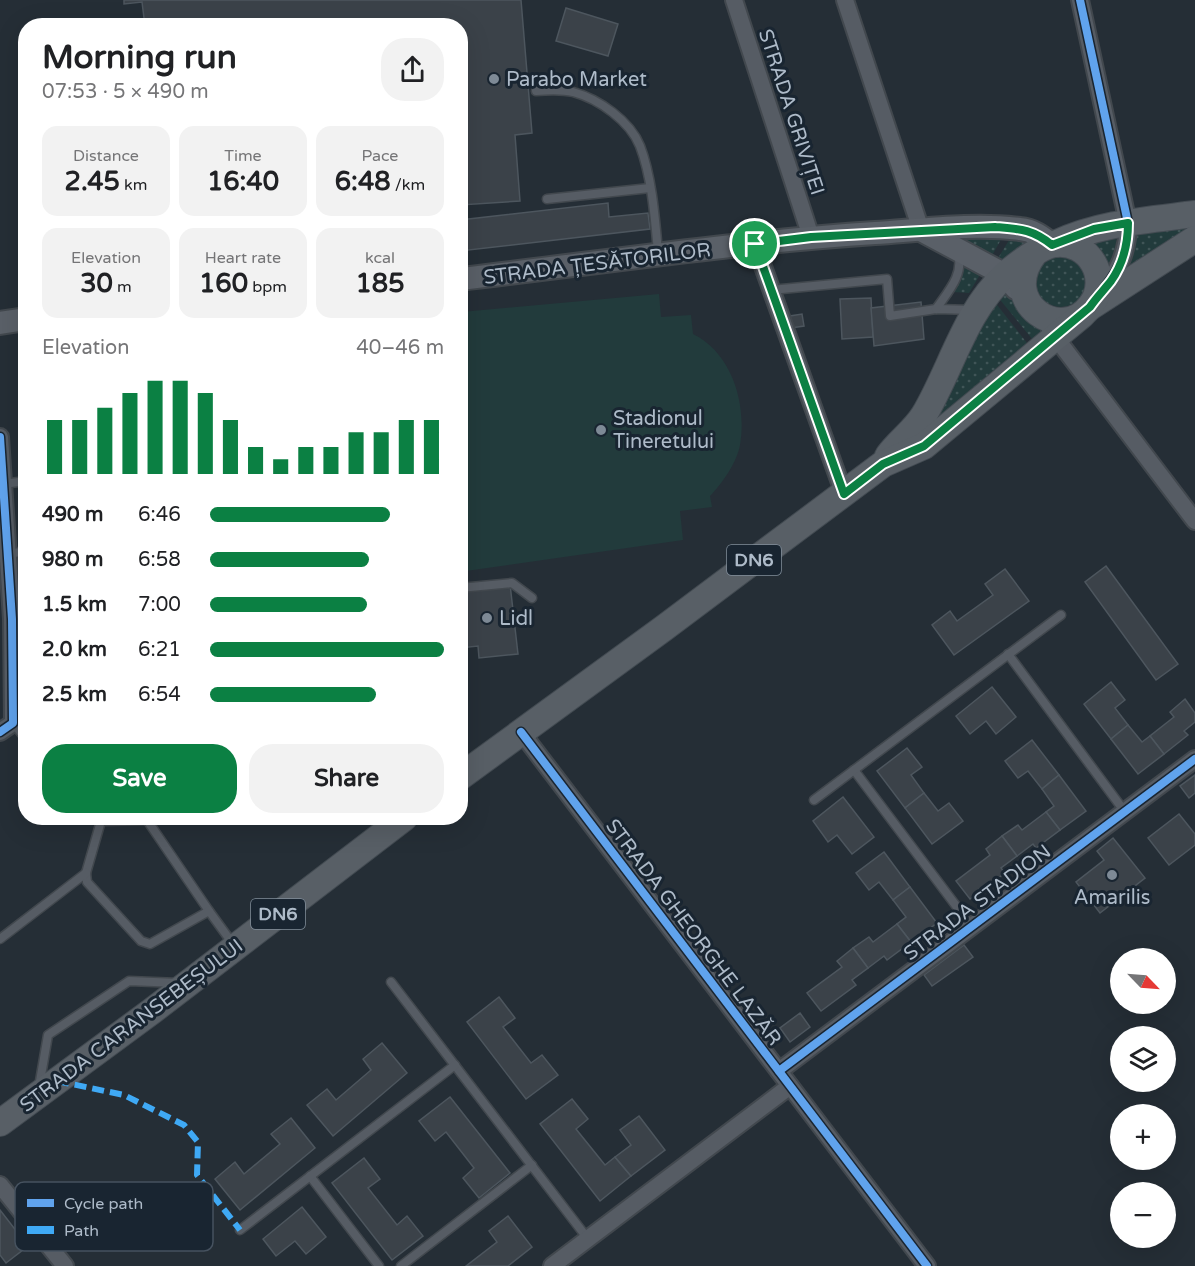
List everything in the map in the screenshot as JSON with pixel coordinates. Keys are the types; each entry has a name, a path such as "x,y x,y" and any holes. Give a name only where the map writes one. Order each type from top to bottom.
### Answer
{"main road":[{"name":"DN6","path":"883,464 897,444 922,418 977,310 1005,275 1047,248 1072,236 1094,229 1195,214"},
{"name":"STRADA ȚESĂTORILOR","path":"468,278 811,237 921,230 995,227 1022,229 1038,233 1047,248"},
{"path":"921,230 1005,275 1030,304 1041,315 1051,320 1072,319 1090,307 1099,278 1092,259 1075,246 1047,248 1027,264 1023,276 1023,289 1030,304"},
{"name":"DN6","path":"468,771 883,464 924,446 1090,307 1195,239"},
{"path":"0,323 18,321"},
{"name":"STRADA CARANSEBEȘULUI","path":"0,1123 186,985 395,825"}],"street":[{"name":"STRADA GRIVIȚEI","path":"734,0 811,237"},
{"path":"845,0 921,230"},
{"path":"1080,0 1128,223 1128,241 1122,260 1111,280 1090,307"},
{"path":"755,244 844,494"},
{"path":"1030,304 1195,521"},
{"path":"0,437 8,554 16,618 6,727"},
{"name":"STRADA GHEORGHE LAZĂR","path":"521,732 927,1266"},
{"name":"STRADA STADION","path":"779,1071 1195,759"},
{"path":"552,1266 790,1086"},
{"path":"0,1185 15,1204"},
{"path":"53,1251 65,1266"}],"lane":[{"path":"536,91 558,90 575,93 597,102 633,132 640,146 650,188 658,255"},
{"path":"547,199 650,188"},
{"path":"936,309 958,274 959,258 950,246"},
{"path":"771,290 887,279 890,316 936,309 977,310"},
{"path":"3,484 18,482"},
{"path":"8,554 18,552"},
{"path":"468,587 512,583 532,598"},
{"path":"814,800 1061,615"},
{"path":"1008,654 1125,812"},
{"path":"854,770 972,927"},
{"path":"100,825 86,873 87,882 141,941 150,944 209,911"},
{"path":"154,825 235,947"},
{"path":"0,939 86,873"},
{"path":"36,1096 48,1035 129,981 186,985"},
{"path":"391,982 588,1239"},
{"path":"240,1230 455,1065"},
{"path":"401,1266 531,1166"},
{"path":"310,1176 379,1266"}],"green space":[{"path":"1195,222 1195,230 1121,272 1134,233"},
{"path":"1003,236 989,261 942,237"},
{"path":"1117,236 1115,250 1107,267 1091,240"},
{"path":"1011,237 1028,238 1026,243 1005,261 995,263"},
{"path":"1061,257 1079,264 1086,282 1079,300 1061,307 1043,300 1036,282 1043,264"},
{"path":"963,262 981,273 969,293 953,292 953,290"},
{"path":"1002,290 1016,298 1046,334 1037,345 997,296"},
{"name":"Stadionul Tineretului","path":"659,294 661,317 691,315 693,334 718,354 734,381 742,429 736,458 710,496 712,507 680,511 683,540 468,571 468,311"},
{"path":"994,301 1031,348 925,431"}],"building":[{"name":"Parabo Market","path":"124,0 521,0 532,133 515,135 520,201 468,204 468,18 144,18 142,2 124,4"},
{"path":"566,8 618,24 608,56 556,41"},
{"path":"608,203 609,217 648,213 650,229 468,250 468,219"},
{"path":"871,298 873,337 842,339 840,299"},
{"path":"921,302 924,339 874,346 871,308"},
{"path":"802,314 804,326 791,328 790,316"},
{"path":"1106,566 1178,664 1156,680 1085,582"},
{"path":"1005,569 1029,601 954,655 932,625 950,611 957,621 993,595 985,584"},
{"name":"Lidl","path":"510,584 518,654 479,658 478,646 468,647 468,589"},
{"path":"1111,682 1125,700 1115,708 1128,725 1111,739 1084,704"},
{"path":"992,687 1016,717 996,734 986,721 970,734 956,716"},
{"path":"1185,699 1195,713 1195,722 1184,731 1188,735 1164,754 1150,736 1174,717 1170,712"},
{"path":"1128,725 1142,742 1150,736 1164,754 1138,774 1111,739"},
{"path":"1032,740 1059,775 1042,789 1028,771 1018,778 1005,761"},
{"path":"907,748 922,767 911,775 924,793 905,808 877,771"},
{"path":"1059,775 1086,811 1060,830 1046,812 1054,806 1042,789"},
{"path":"1195,775 1195,793 1189,798 1180,786"},
{"path":"924,793 938,811 949,803 963,821 932,844 905,808"},
{"path":"843,797 874,837 852,854 837,835 828,842 813,821"},
{"path":"1046,812 1060,830 1036,848 1033,844 1017,856 1002,836 1018,825 1022,830"},
{"path":"1179,814 1195,834 1195,845 1169,865 1148,838"},
{"path":"1002,836 1017,856 1001,868 1005,873 970,899 956,881 990,855 986,849"},
{"path":"1113,838 1145,878 1100,913 1076,882 1104,860 1097,851"},
{"path":"884,852 910,887 893,900 879,882 869,890 856,873"},
{"path":"910,887 937,923 911,942 897,924 906,917 893,900"},
{"path":"897,924 911,942 887,960 884,956 868,968 853,948 869,937 873,942"},
{"path":"964,945 973,957 932,986 924,975"},
{"path":"853,948 868,968 852,980 856,985 821,1011 807,993 842,967 837,961"},
{"path":"499,997 515,1018 503,1027 531,1063 542,1055 558,1075 526,1099 467,1022"},
{"path":"800,1013 810,1027 790,1042 780,1028"},
{"path":"382,1043 407,1073 333,1136 307,1105 327,1089 336,1100 371,1070 363,1059"},
{"path":"450,1097 510,1173 479,1198 463,1178 474,1168 446,1132 435,1141 419,1121"},
{"path":"572,1099 588,1119 576,1129 605,1165 615,1157 631,1176 600,1201 540,1124"},
{"path":"639,1116 665,1150 631,1176 615,1157 631,1145 620,1130"},
{"path":"291,1118 315,1148 240,1210 215,1179 235,1162 244,1174 280,1144 271,1134"},
{"path":"364,1158 380,1179 368,1188 397,1225 407,1216 423,1236 392,1260 332,1183"},
{"path":"302,1207 326,1237 306,1254 295,1241 276,1256 263,1239"},
{"path":"0,1210 15,1229 15,1251 22,1251 6,1263 0,1255"},
{"path":"508,1216 532,1247 508,1266 466,1266 497,1242 489,1231"}],"marked path":[{"path":"57,1081 124,1095 184,1125 198,1142 197,1175 202,1182"},
{"path":"213,1195 240,1230"}],"cycle path":[{"path":"1080,0 1128,223 1126,245 1120,264 1096,298"},
{"path":"0,437 12,619 13,723 0,732"},
{"path":"521,732 927,1266"},
{"path":"779,1071 1195,759"}],"place":[{"name":"Parabo Market","path":"494,79"},
{"name":"Stadionul Tineretului","path":"601,430"},
{"name":"Lidl","path":"487,618"},
{"name":"Amarilis","path":"1112,875"}],"route":[{"path":"1128,223 1128,241 1122,260 1111,280 1090,307 924,446 883,464 844,494 755,244 811,237 995,227 1038,233 1052,245 1094,229 1128,223"}]}
